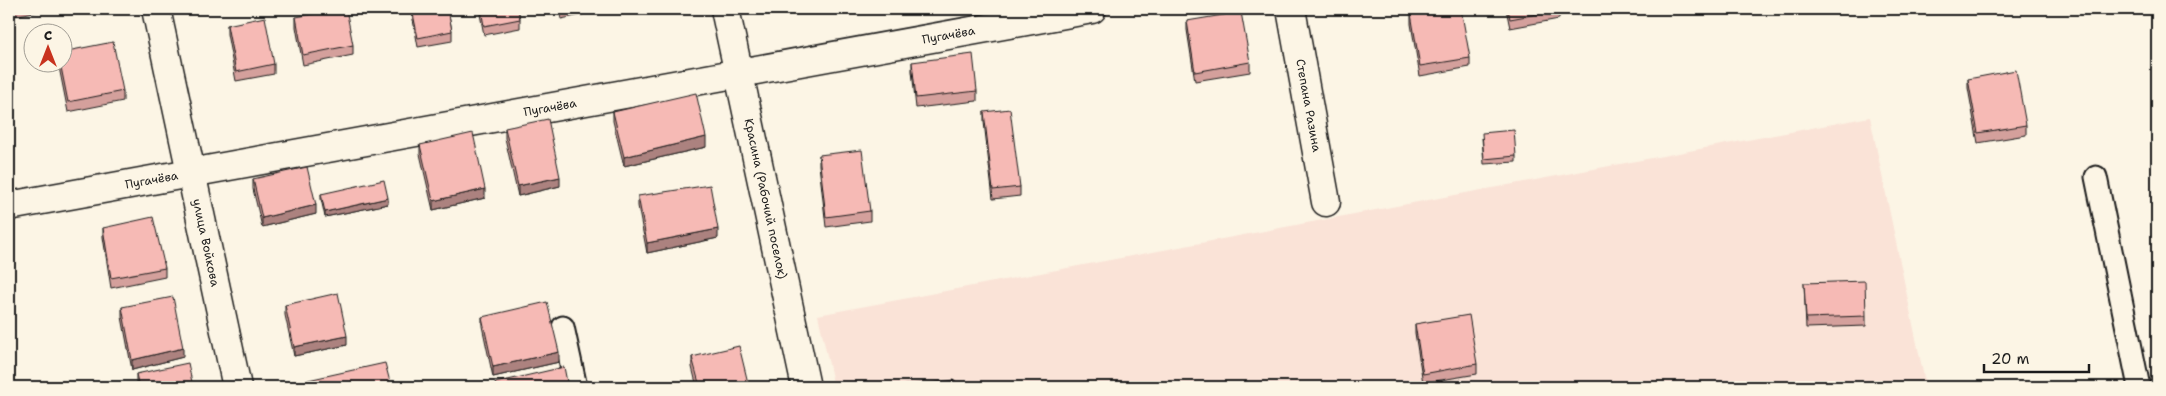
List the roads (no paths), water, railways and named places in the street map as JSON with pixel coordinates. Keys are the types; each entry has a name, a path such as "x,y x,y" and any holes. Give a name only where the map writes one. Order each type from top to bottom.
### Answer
{"street":[{"name":"улица Войкова","path":"156,9 237,387"},
{"name":"Красина (Рабочий поселок)","path":"725,9 806,387"},
{"name":"Пугачёва","path":"9,206 1092,9"},
{"name":"Степана Разина","path":"1291,9 1326,202"}],"lane":[{"path":"2096,176 2139,387"},
{"path":"563,327 576,387"}]}
